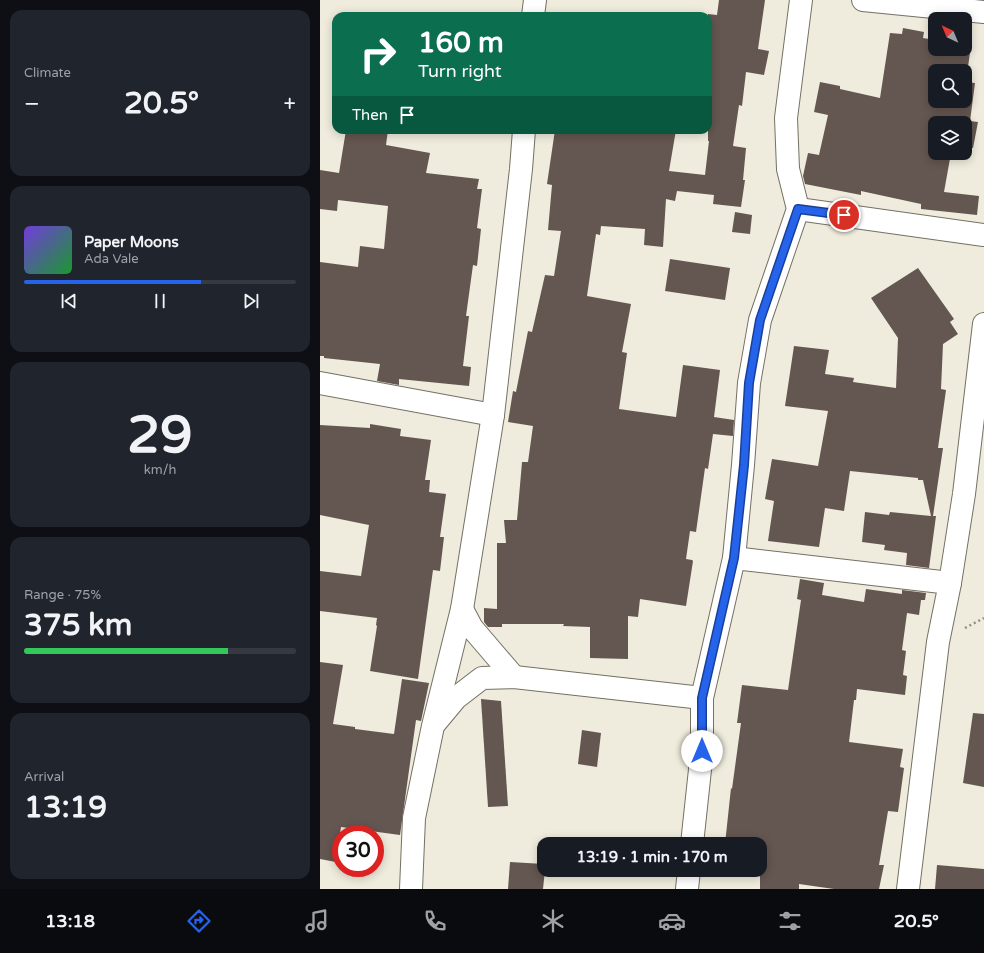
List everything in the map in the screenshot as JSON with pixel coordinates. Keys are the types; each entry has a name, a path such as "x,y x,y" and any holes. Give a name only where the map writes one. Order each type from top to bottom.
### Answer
{"street":[{"path":"534,12 535,0"},
{"path":"693,837 702,751 702,698 734,558 744,465 749,383 760,320 798,209 788,169 786,118 801,0"},
{"path":"863,0 984,12"},
{"path":"411,889 414,818 433,726 462,609 493,415 524,134"},
{"path":"798,209 984,235"},
{"path":"908,889 938,642 950,583 964,494 984,324"},
{"path":"320,383 493,415"},
{"path":"734,558 950,583"},
{"path":"462,609 472,628 514,677"},
{"path":"433,726 456,698 482,678 514,677 702,698"},
{"path":"687,889 688,877"}],"building":[{"path":"719,0 765,0 758,49 769,51 764,75 746,72 742,106 739,105 733,146 746,148 743,180 745,180 741,207 713,204 714,195 677,191 675,201 666,199 663,247 644,245 645,229 601,226 600,235 596,234 587,296 631,304 622,352 627,353 619,409 676,417 683,365 720,370 714,417 734,420 733,436 713,434 708,469 705,468 696,532 690,531 686,559 693,561 686,606 640,599 638,617 628,616 628,659 590,658 590,627 563,626 564,624 502,624 502,627 488,627 484,622 484,608 497,609 497,543 506,543 504,520 517,520 522,462 528,462 533,426 508,422 513,391 516,392 528,331 532,332 545,275 554,276 561,231 548,230 552,185 547,184 554,134 675,134 669,171 705,175 709,141 708,134 712,134 712,14 717,15"},
{"path":"903,28 924,32 923,38 928,39 928,56 970,56 968,64 928,64 928,108 972,108 971,116 928,116 928,160 950,160 944,192 979,196 977,215 921,209 921,204 861,191 861,195 805,184 803,176 808,153 819,155 828,115 814,112 820,82 840,86 840,89 880,98 890,33 902,34"},
{"path":"972,83 975,83 972,106"},
{"path":"972,121 978,122 972,148"},
{"path":"345,134 387,134 386,145 430,153 426,173 479,179 477,189 482,189 477,228 481,229 477,266 473,265 466,316 469,316 463,366 471,367 469,386 399,379 399,385 377,381 380,364 324,358 324,356 320,356 320,262 358,267 360,246 384,249 388,206 338,200 337,211 320,209 320,170 339,173"},
{"path":"735,212 752,215 750,234 732,232"},
{"path":"670,259 730,268 725,300 665,291"},
{"path":"918,268 954,319 950,322 958,334 943,344 941,389 946,390 938,448 943,448 933,516 936,516 929,568 906,565 907,553 884,550 885,545 862,542 865,512 889,515 890,512 931,516 923,480 918,480 918,478 850,471 844,511 825,508 819,547 768,541 774,501 765,499 772,459 818,466 828,411 785,406 794,346 829,350 825,374 854,378 853,382 896,388 898,338 871,298"},
{"path":"370,424 401,429 400,436 431,440 425,480 430,480 429,492 446,494 440,537 444,537 440,571 433,570 418,679 370,671 377,618 320,611 320,571 361,576 369,525 320,515 320,425 370,428"},
{"path":"800,579 824,583 822,595 864,602 866,589 902,594 902,590 926,593 925,600 921,600 919,615 907,613 902,650 906,651 903,675 907,676 905,695 857,689 856,700 854,700 849,742 903,749 900,767 904,768 898,812 888,811 879,865 884,865 879,889 834,889 799,884 799,889 760,889 760,877 767,877 767,837 726,837 731,788 732,789 741,723 737,723 742,685 788,690 801,600 797,599"},
{"path":"320,662 343,665 333,724 355,727 355,729 394,734 402,679 429,683 421,721 416,720 400,835 384,833 384,825 332,825 332,861 320,859"},
{"path":"481,699 501,701 508,806 488,807"},
{"path":"973,713 984,714 984,787 963,783"},
{"path":"582,730 601,733 597,767 578,764"},
{"path":"510,862 537,864 537,877 544,877 543,889 508,889"},
{"path":"937,865 984,869 984,889 935,889"}],"route":[{"path":"702,751 702,698 734,558 744,465 749,383 760,320 798,209 844,215"}]}
